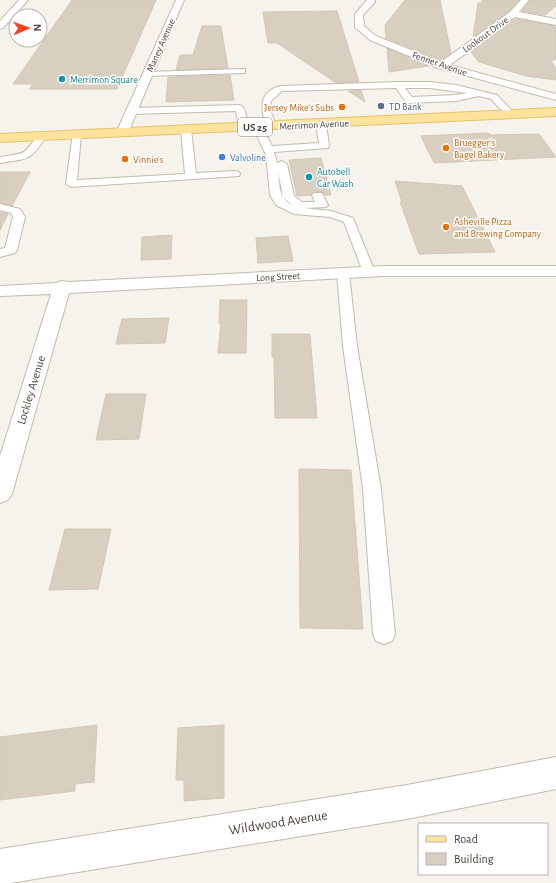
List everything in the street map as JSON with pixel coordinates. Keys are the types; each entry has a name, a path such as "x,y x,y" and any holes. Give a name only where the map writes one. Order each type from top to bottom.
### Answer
{"main road":[{"name":"Merrimon Avenue","path":"0,138 556,112"}],"street":[{"path":"0,26 4,18 24,0"},
{"name":"Maney Avenue","path":"122,133 180,0"},
{"name":"Fenner Avenue","path":"371,0 371,2 359,14 360,27 373,38 442,66 556,97"},
{"name":"Lookout Drive","path":"442,66 513,14 525,0"},
{"path":"513,14 556,22"},
{"name":"Long Street","path":"0,291 62,286 369,272 556,271"},
{"name":"Lockley Avenue","path":"1,489 62,286"},
{"name":"Wildwood Avenue","path":"0,867 407,802 556,773"}],"lane":[{"path":"147,74 242,71"},
{"path":"399,85 408,100 456,98 477,94"},
{"path":"271,126 265,108 266,100 271,94 280,89 430,85 456,88 494,97 511,115"},
{"path":"131,111 240,108 244,127"},
{"path":"270,152 324,146 321,124"},
{"path":"258,127 270,152 276,195 280,203 294,211 331,214 348,220 369,272"},
{"path":"186,130 191,177"},
{"path":"76,135 71,184 235,174"},
{"path":"0,160 25,156 30,153 41,137"},
{"path":"305,147 308,159"},
{"path":"270,152 280,157 288,197 298,205 322,206 318,195"},
{"path":"0,207 16,211 19,217 11,250 0,253"},
{"path":"343,273 350,346 372,489 384,634"}],"building":[{"path":"72,0 156,0 117,89 29,89 33,84 13,84 38,48 48,48 48,34"},
{"path":"405,0 440,0 451,53 441,60 386,38 385,25"},
{"path":"482,0 519,0 509,11 473,37 478,3 482,3"},
{"path":"530,0 556,0 556,6 545,15 522,11"},
{"path":"337,11 359,82 336,83 277,43 268,43 263,12"},
{"path":"515,19 556,26 556,59 551,61 556,69 556,80 526,76 479,62 471,52"},
{"path":"202,26 221,26 228,68 176,70 180,55 193,55"},
{"path":"387,48 428,66 389,72"},
{"path":"230,75 234,100 166,102 168,77"},
{"path":"361,90 365,102 348,91"},
{"path":"488,133 490,135 539,134 556,157 434,163 421,136"},
{"name":"Autobell Car Wash","path":"321,158 331,195 325,195 322,192 314,192 311,195 297,196 289,160"},
{"path":"0,172 30,172 12,206 0,203"},
{"name":"Asheville Pizza and Brewing Company","path":"395,181 462,186 495,252 419,254 400,202 402,202"},
{"path":"0,212 8,214 0,230"},
{"path":"172,235 171,259 141,260 142,237"},
{"path":"288,236 293,261 258,263 256,238"},
{"path":"220,300 247,300 246,353 218,353 221,323 219,323"},
{"path":"169,318 165,343 116,344 122,319"},
{"path":"272,334 310,335 317,418 275,418"},
{"path":"106,394 146,394 139,439 96,440"},
{"path":"299,469 351,470 363,629 300,628"},
{"path":"65,529 111,529 98,589 49,590"},
{"path":"97,725 94,782 75,784 75,791 0,800 0,737"},
{"path":"224,725 224,798 184,801 184,780 176,780 178,728"}],"place":[{"name":"Merrimon Square","path":"62,79"},
{"name":"TD Bank","path":"381,106"},
{"name":"Jersey Mike's Subs","path":"342,107"},
{"name":"Bruegger's Bagel Bakery","path":"446,148"},
{"name":"Valvoline","path":"222,157"},
{"name":"Vinnie's","path":"125,159"},
{"name":"Autobell Car Wash","path":"309,177"},
{"name":"Asheville Pizza and Brewing Company","path":"446,227"}]}
